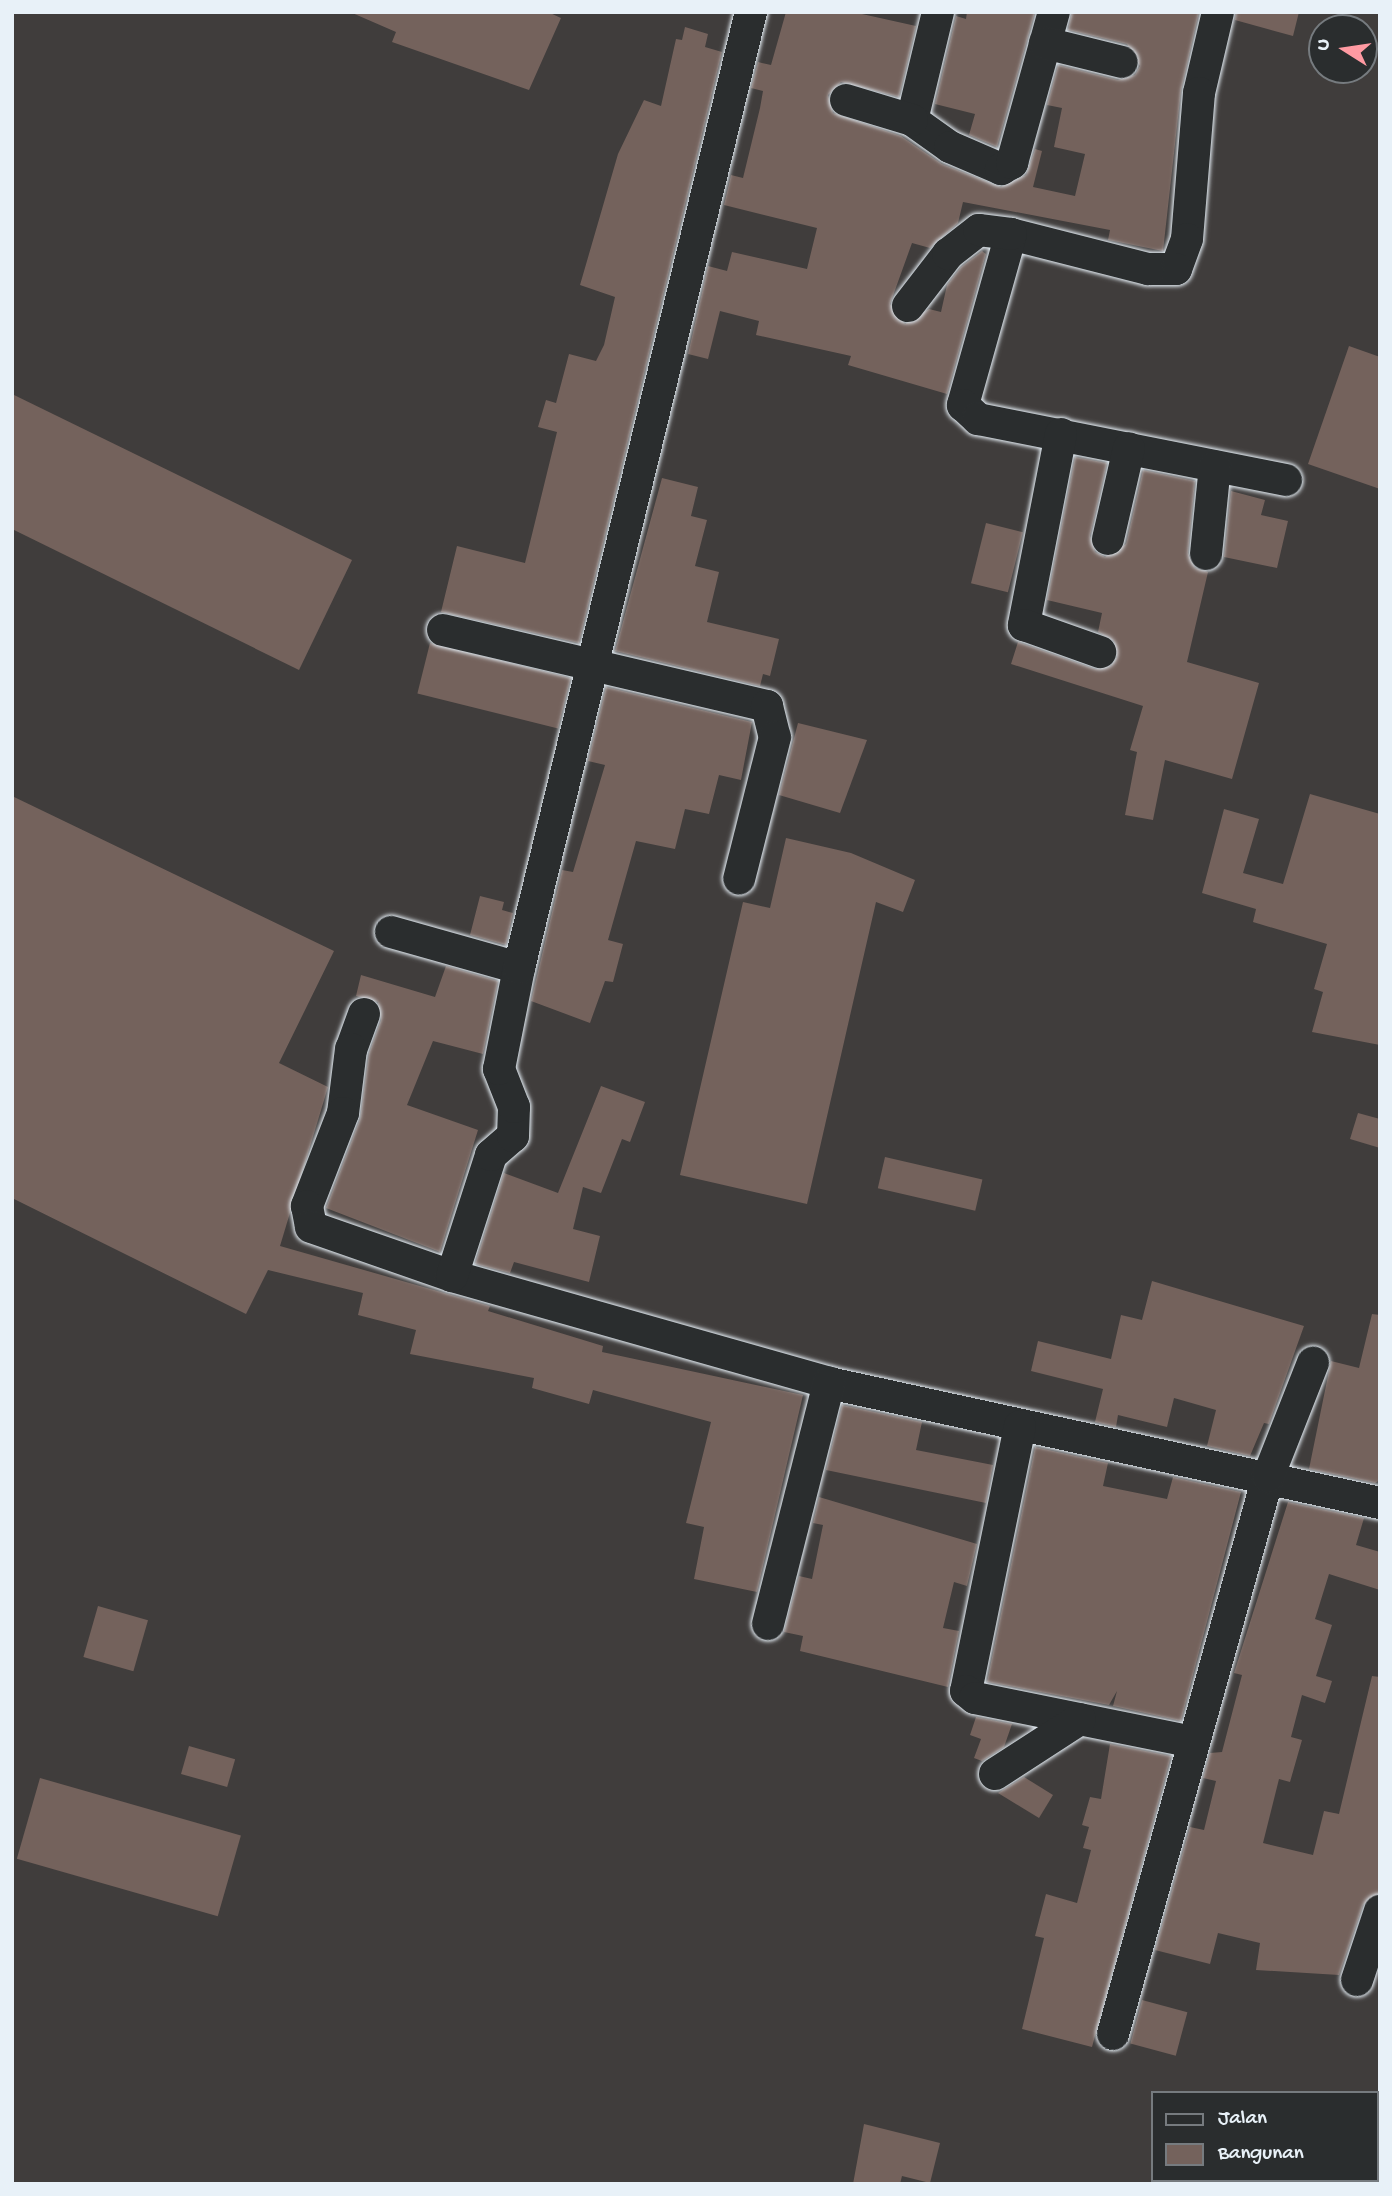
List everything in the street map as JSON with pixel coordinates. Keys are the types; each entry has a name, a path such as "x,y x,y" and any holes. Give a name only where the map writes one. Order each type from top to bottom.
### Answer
{"street":[{"path":"452,1276 491,1155 513,1136 514,1107 499,1069 519,968 751,12"},
{"path":"912,120 938,12"},
{"path":"846,100 912,120 960,152 1008,168 1054,12"},
{"path":"908,306 948,254 979,230 1011,234 1148,269 1176,270 1187,239 1199,93 1218,12"},
{"path":"1045,43 1122,62"},
{"path":"1011,234 963,405 978,419 1286,480"},
{"path":"1061,435 1024,625 1100,652"},
{"path":"1108,539 1129,448"},
{"path":"1206,554 1215,466"},
{"path":"443,630 593,664 772,711 775,737 739,879"},
{"path":"391,932 519,968"},
{"path":"365,1014 351,1049 343,1113 307,1206 307,1224 452,1276 829,1383 1380,1503"},
{"path":"1113,2034 1268,1477 1313,1363"},
{"path":"768,1624 829,1383"},
{"path":"1020,1426 964,1686 975,1698 1193,1742"},
{"path":"995,1774 1080,1719"},
{"path":"1357,1980 1380,1912"}],"building":[{"path":"350,12 548,12 561,18 529,90 392,42 396,32"},
{"path":"786,12 862,14 916,26 899,97 841,82 828,95 833,113 901,136 942,164 1001,187 1026,175 1035,149 1042,151 1033,187 1075,196 1085,154 1054,147 1062,108 1047,105 1058,65 1118,80 1135,75 1140,66 1127,44 1068,30 1072,12 1199,12 1181,91 1163,251 1108,240 1110,230 963,202 958,223 930,248 912,243 890,304 905,324 929,309 941,312 947,285 961,267 982,251 986,254 947,394 848,365 851,356 756,335 759,321 720,311 708,359 688,354 708,266 727,271 732,252 807,269 817,228 724,205 731,175 743,178 760,108 763,91 751,88 758,62 771,65"},
{"path":"967,12 1035,12 997,147 969,135 975,114 935,104 956,16 966,19"},
{"path":"1236,12 1299,12 1293,36 1235,20"},
{"path":"685,27 708,34 705,47 722,52 579,643 441,612 457,546 525,563 557,432 538,427 546,400 556,403 569,354 596,361 604,345 615,297 580,285 618,154 644,100 661,106 676,39 682,40"},
{"path":"1349,346 1380,357 1380,489 1308,464"},
{"path":"12,394 352,560 299,670 12,529"},
{"path":"1075,457 1107,463 1090,536 1095,552 1105,557 1126,544 1143,470 1195,481 1188,553 1195,568 1208,572 1187,662 1259,683 1232,779 1165,760 1153,820 1125,815 1137,752 1130,750 1143,706 1011,664 1018,642 1095,669 1111,666 1117,657 1114,641 1098,632 1102,613 1047,600"},
{"path":"662,478 698,487 691,516 707,520 695,566 719,572 707,622 779,639 770,676 763,674 760,686 615,651"},
{"path":"1231,491 1265,500 1261,515 1288,521 1277,568 1224,557"},
{"path":"986,523 1023,532 1008,592 971,583"},
{"path":"430,643 571,678 558,729 417,693"},
{"path":"606,687 752,722 741,780 719,775 709,814 685,809 675,849 636,841 608,940 623,944 613,982 605,981 590,1023 531,1001 562,870 573,872 605,765 588,761"},
{"path":"798,723 867,740 840,813 779,795"},
{"path":"1310,794 1380,814 1380,1045 1312,1032 1323,992 1314,989 1327,944 1253,922 1256,909 1202,893 1224,809 1259,819 1243,873 1283,884"},
{"path":"12,796 334,951 279,1063 328,1087 280,1246 490,1306 488,1311 603,1346 602,1352 803,1395 757,1592 694,1579 704,1527 686,1523 711,1422 593,1390 589,1404 532,1388 534,1378 410,1354 416,1330 358,1315 363,1293 268,1270 246,1314 12,1198"},
{"path":"786,838 851,853 915,880 903,912 876,902 807,1204 680,1175 743,902 770,908"},
{"path":"480,896 504,902 502,910 513,913 506,945 470,935"},
{"path":"446,966 498,981 483,1054 433,1041 407,1105 478,1130 440,1252 326,1208 360,1119 369,1053 381,1020 378,1002 356,996 361,975 435,997"},
{"path":"601,1086 645,1102 630,1142 622,1139 601,1193 583,1187 573,1229 600,1236 589,1282 514,1262 510,1273 475,1264 504,1173 558,1193"},
{"path":"1358,1113 1380,1119 1380,1148 1350,1139"},
{"path":"885,1157 982,1179 975,1211 878,1188"},
{"path":"1152,1281 1304,1326 1269,1424 1264,1423 1250,1456 1207,1446 1216,1410 1174,1398 1167,1427 1118,1415 1116,1427 1095,1422 1103,1389 1031,1371 1038,1341 1111,1359 1121,1315 1142,1320"},
{"path":"1372,1314 1380,1315 1380,1480 1375,1483 1309,1469 1331,1361 1359,1368"},
{"path":"842,1405 922,1422 916,1450 993,1465 986,1503 826,1470"},
{"path":"1035,1447 1108,1463 1103,1486 1167,1499 1173,1477 1241,1492 1181,1721 1113,1706 1117,1691 1109,1705 987,1682"},
{"path":"819,1497 977,1544 967,1586 954,1582 943,1628 959,1631 948,1687 800,1651 803,1636 784,1632 799,1576 812,1579 823,1525 813,1523"},
{"path":"1288,1502 1364,1518 1356,1545 1380,1552 1380,1590 1329,1574 1315,1619 1332,1625 1316,1676 1332,1681 1325,1703 1302,1695 1291,1737 1302,1740 1290,1782 1279,1779 1263,1843 1313,1855 1324,1811 1339,1814 1372,1676 1380,1677 1380,1893 1363,1905 1339,1975 1256,1970 1260,1943 1218,1933 1210,1964 1155,1950 1190,1827 1204,1830 1216,1781 1203,1778 1210,1753 1222,1752 1242,1675 1234,1673"},
{"path":"98,1606 148,1620 133,1671 83,1657"},
{"path":"976,1717 1012,1724 1004,1747 982,1761 974,1758 981,1739 970,1735"},
{"path":"1110,1744 1171,1756 1092,2047 1022,2029 1044,1938 1035,1936 1046,1894 1077,1903 1091,1850 1083,1848 1089,1827 1082,1825 1090,1797 1101,1799"},
{"path":"189,1746 235,1759 227,1787 181,1774"},
{"path":"1024,1777 1053,1795 1039,1818 998,1793"},
{"path":"40,1778 241,1836 218,1916 17,1859"},
{"path":"1142,2000 1187,2012 1176,2056 1130,2043"},
{"path":"864,2124 940,2143 930,2183 902,2176 900,2184 853,2184"}]}
